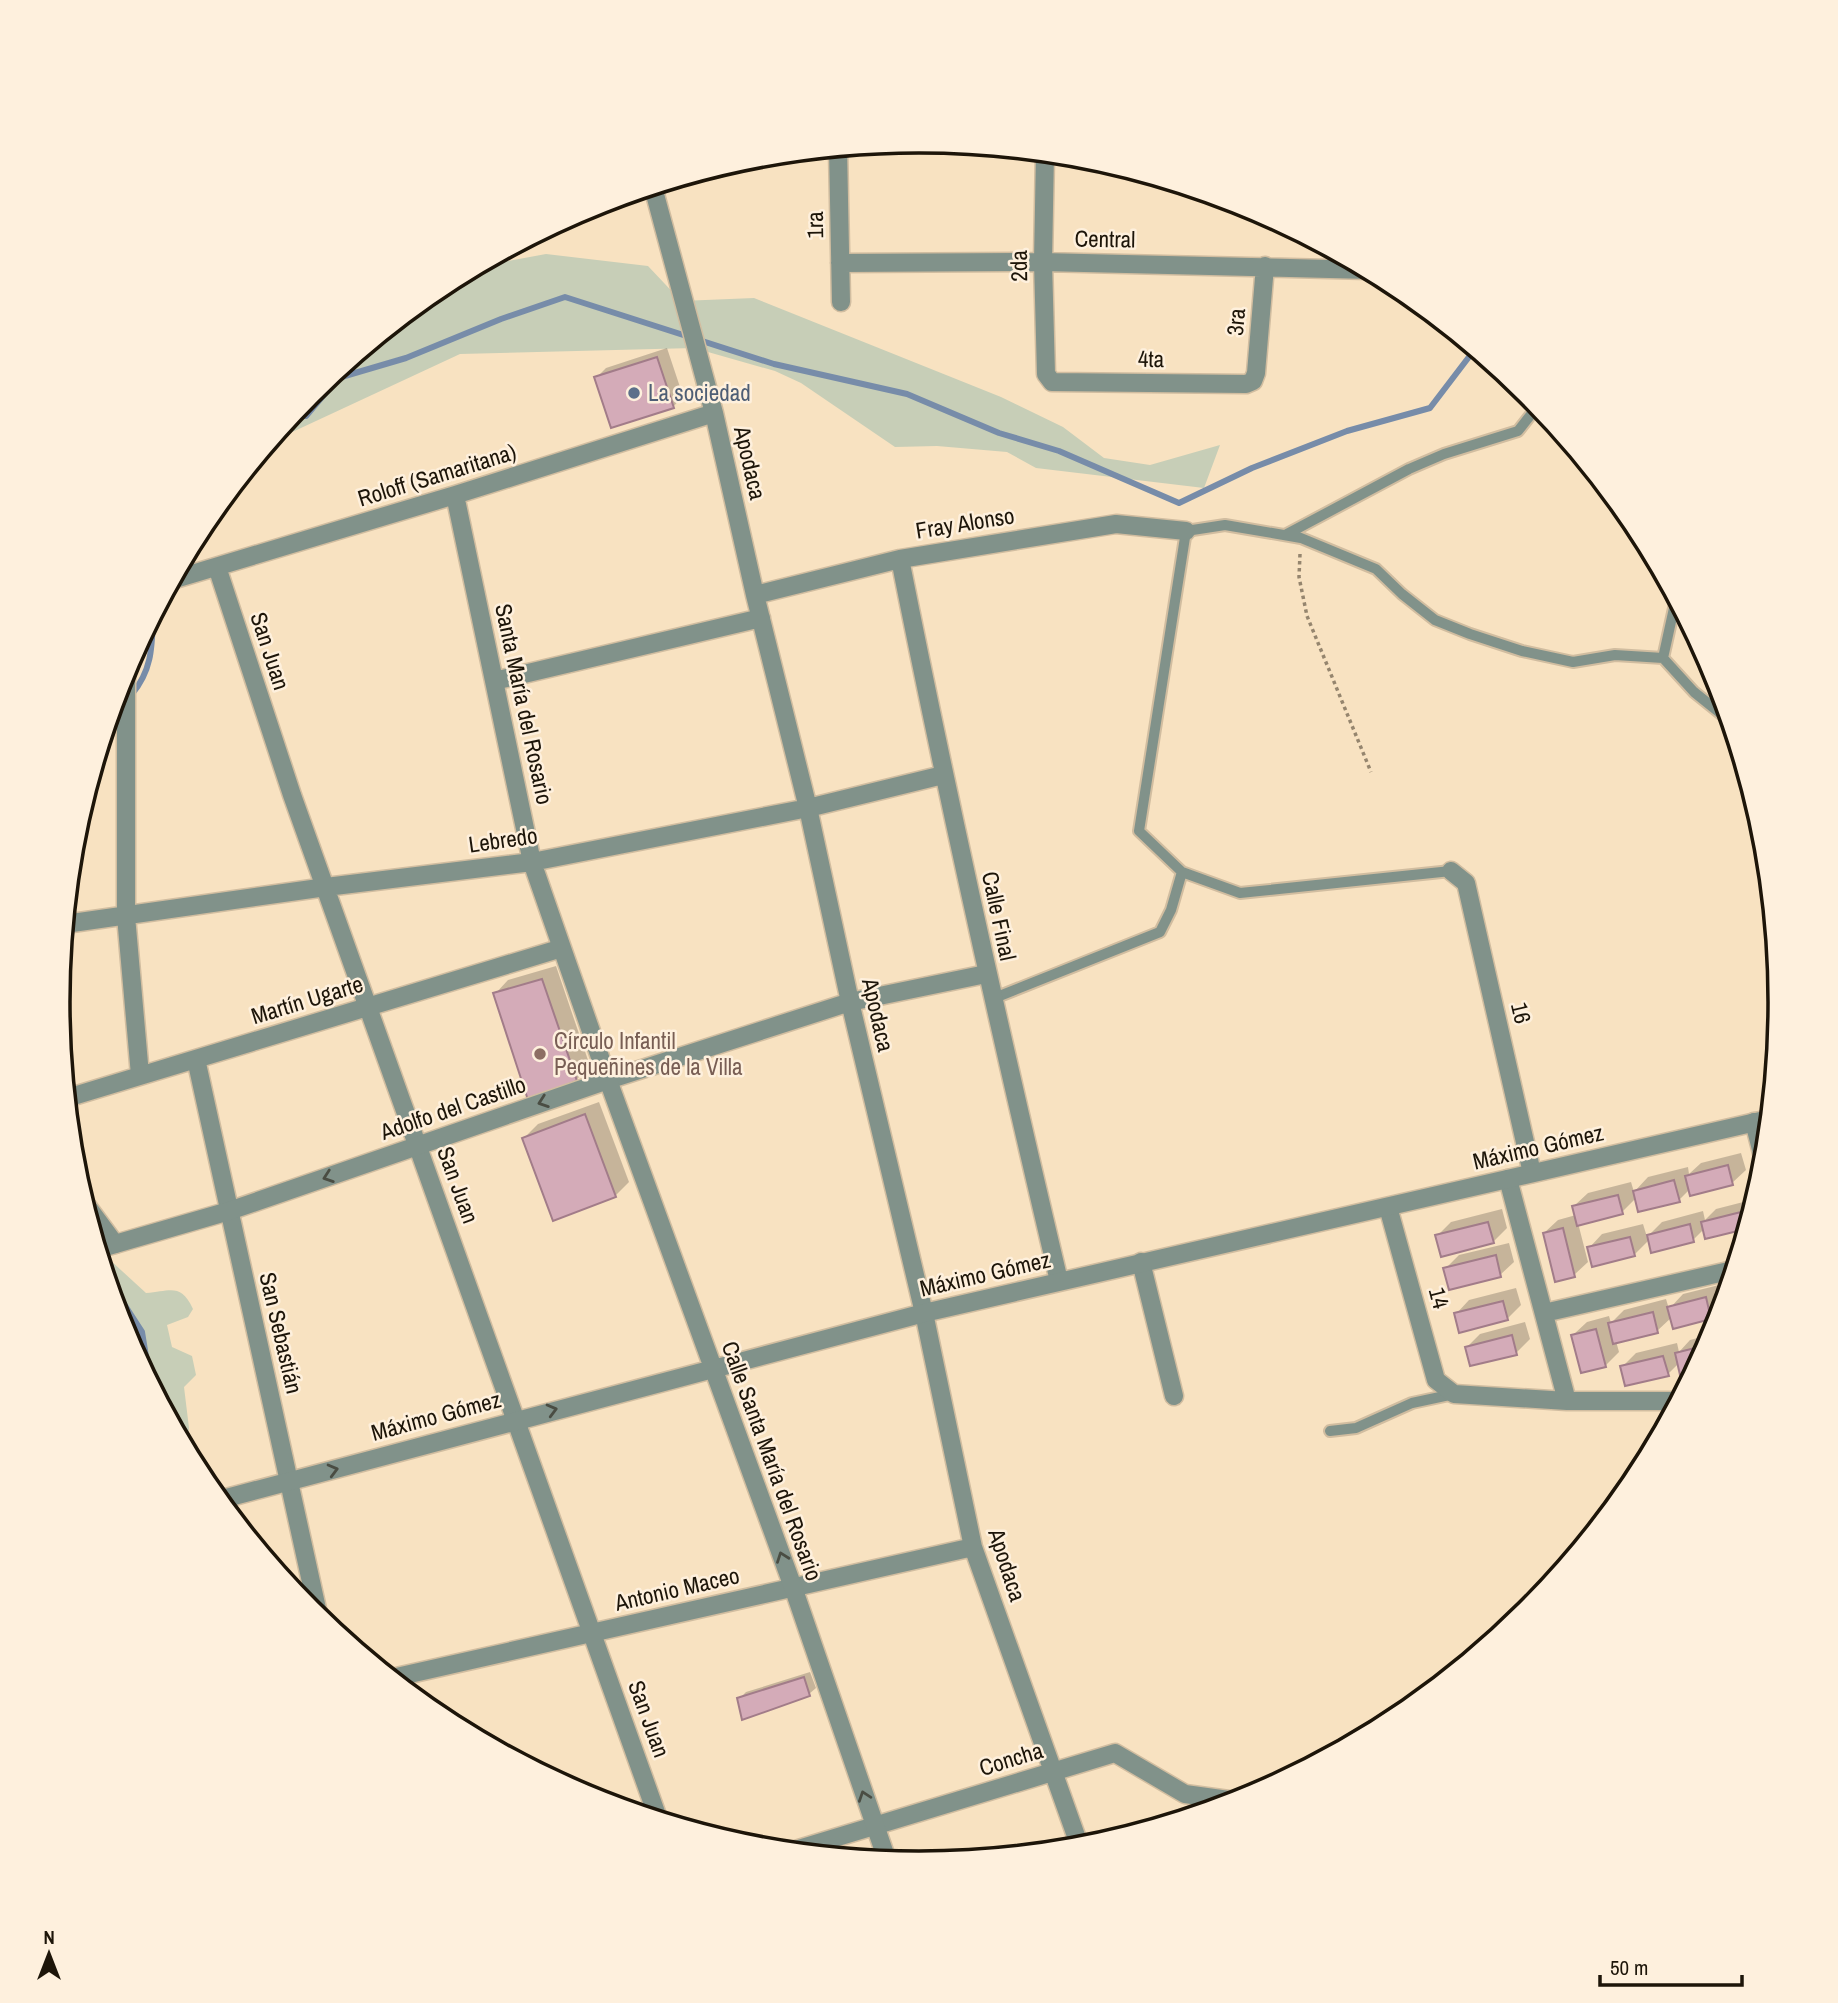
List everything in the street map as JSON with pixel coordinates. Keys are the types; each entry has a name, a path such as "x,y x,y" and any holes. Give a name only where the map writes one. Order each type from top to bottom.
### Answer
{"street":[{"name":"1ra","path":"838,157 841,302"},
{"name":"2da","path":"1045,162 1043,262 1048,379"},
{"name":"Apodaca","path":"655,195 714,413 755,595 808,808 850,1002 924,1313 973,1547 1076,1836"},
{"name":"Central","path":"840,263 1043,262 1349,269"},
{"name":"3ra","path":"1254,381 1265,267"},
{"name":"4ta","path":"1048,379 1052,382 1177,384 1246,384 1254,381"},
{"name":"Roloff (Samaritana)","path":"184,576 714,413"},
{"name":"Santa María del Rosario","path":"455,495 532,862 608,1080"},
{"name":"Fray Alonso","path":"755,595 900,558 1116,524 1186,531"},
{"name":"Calle Final","path":"900,558 986,974 1059,1281"},
{"name":"San Juan","path":"217,567 292,795 654,1808"},
{"path":"494,681 761,618"},
{"path":"126,701 125,916 140,1075"},
{"name":"Lebredo","path":"74,923 327,887 532,862 808,808 943,775"},
{"name":"16","path":"1451,871 1465,883 1532,1173"},
{"name":"Martín Ugarte","path":"75,1095 562,948"},
{"name":"Adolfo del Castillo","path":"107,1247 229,1211 608,1080 850,1002 986,974"},
{"name":"San Sebastián","path":"195,1059 315,1597"},
{"name":"Calle Santa María del Rosario","path":"608,1080 793,1587 883,1850"},
{"name":"Máximo Gómez","path":"230,1497 516,1419 924,1313 1759,1121"},
{"path":"1508,1178 1567,1402"},
{"name":"14","path":"1388,1207 1436,1380 1454,1394"},
{"path":"1142,1262 1174,1396"},
{"path":"1544,1313 1724,1272"},
{"path":"1454,1394 1567,1402 1667,1401"},
{"name":"Antonio Maceo","path":"403,1676 973,1547"},
{"name":"Concha","path":"815,1844 1118,1752 1185,1794 1212,1798"}],"lane":[{"path":"1287,534 1409,469 1444,454 1518,431 1531,414"},
{"path":"1451,871 1240,893 1182,872 1139,831 1186,531 1226,525 1301,538 1376,569 1402,594 1436,620 1522,651 1573,662 1615,655 1663,658 1715,709"},
{"path":"1663,658 1673,613"},
{"path":"992,999 1160,932 1171,910 1182,872"},
{"path":"1330,1431 1356,1428 1412,1403 1454,1394"}],"path":[{"path":"1301,538 1299,578 1307,616 1371,772"}],"green space":[{"path":"546,254 648,266 681,301 754,298 1001,397 1063,427 1104,458 1150,465 1220,445 1204,488 1036,468 1007,452 937,446 895,447 801,383 775,371 694,348 460,354 289,434 359,363 402,328 502,262"},
{"path":"111,1261 146,1293 174,1290 184,1295 193,1309 188,1317 167,1325 172,1347 192,1356 196,1375 184,1387 189,1433 158,1377 135,1326"}],"building":[{"name":"La sociedad","path":"657,357 674,408 611,428 594,377"},
{"name":"Círculo Infantil Pequeñines de la Villa","path":"542,979 577,1081 528,1100 493,993"},
{"path":"585,1114 616,1197 553,1221 522,1138"},
{"path":"1728,1165 1733,1185 1690,1196 1685,1176"},
{"path":"1674,1180 1680,1202 1638,1212 1633,1191"},
{"path":"1618,1195 1623,1214 1577,1226 1572,1206"},
{"path":"1741,1212 1736,1231 1705,1239 1701,1222"},
{"path":"1488,1222 1494,1243 1441,1257 1435,1235"},
{"path":"1690,1224 1694,1242 1651,1253 1647,1235"},
{"path":"1563,1228 1575,1277 1555,1282 1543,1233"},
{"path":"1630,1237 1635,1256 1592,1267 1587,1247"},
{"path":"1496,1255 1501,1277 1449,1290 1443,1268"},
{"path":"1706,1297 1709,1310 1705,1321 1673,1329 1667,1307"},
{"path":"1503,1301 1508,1320 1459,1333 1454,1313"},
{"path":"1653,1312 1658,1333 1613,1344 1608,1323"},
{"path":"1596,1329 1606,1367 1581,1373 1571,1335"},
{"path":"1512,1335 1517,1355 1470,1366 1465,1347"},
{"path":"1693,1349 1681,1375 1680,1375 1675,1353"},
{"path":"1663,1356 1669,1376 1625,1386 1620,1366"},
{"path":"804,1677 810,1696 742,1720 737,1698"}],"waterway":[{"path":"346,376 406,358 501,319 565,297 774,364 907,394 999,433 1059,451 1179,503 1252,468 1347,431 1430,408 1470,356"},
{"path":"305,416 315,405"},
{"path":"132,694 144,676 151,640"},
{"path":"130,1314 142,1332 144,1347"}],"place":[{"name":"La sociedad","path":"634,393"},
{"name":"Círculo Infantil Pequeñines de la Villa","path":"540,1054"}]}
